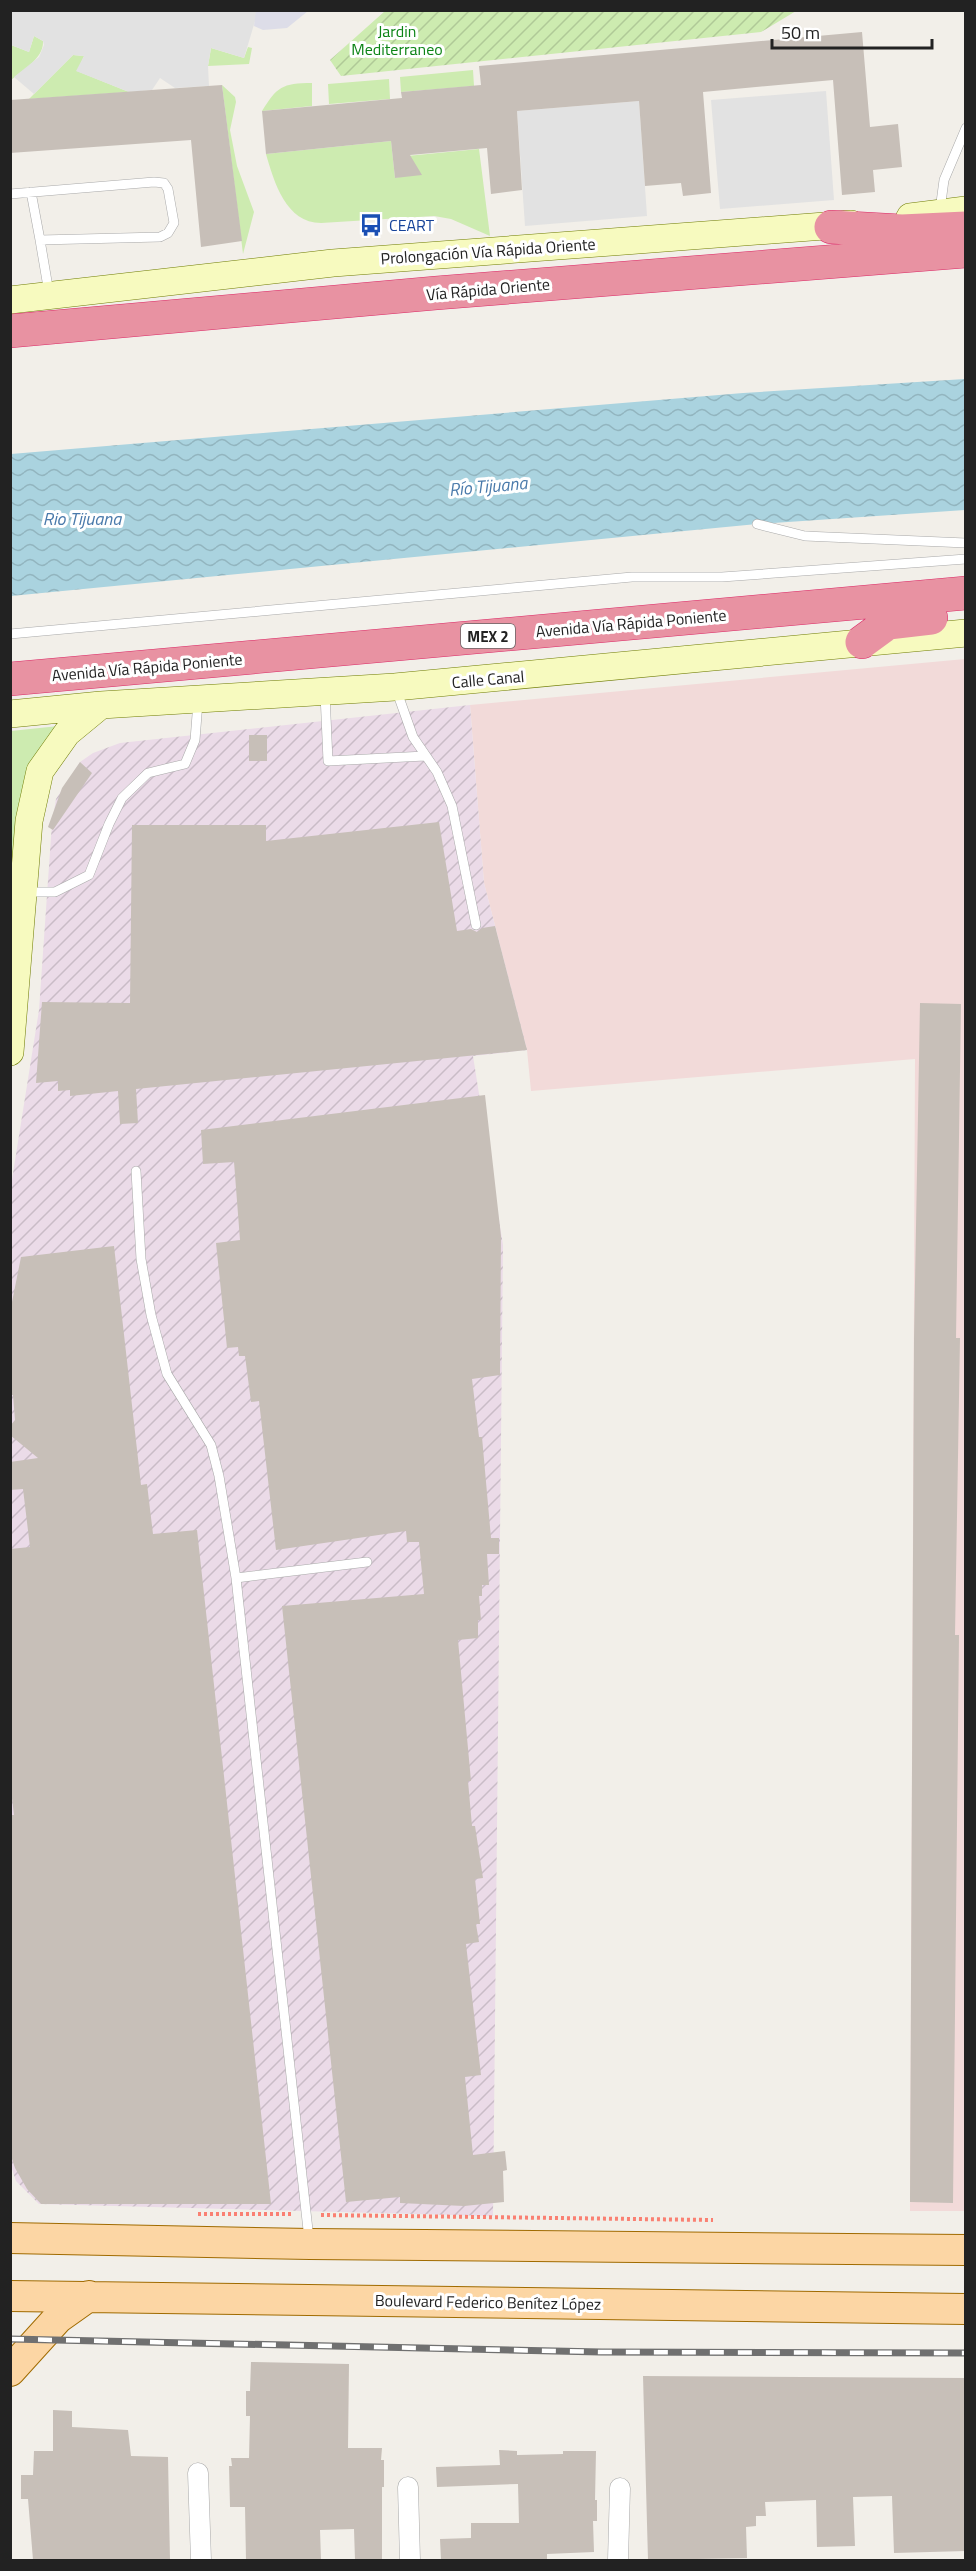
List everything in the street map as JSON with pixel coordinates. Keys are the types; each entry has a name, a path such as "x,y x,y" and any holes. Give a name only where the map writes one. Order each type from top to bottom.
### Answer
{"highway":[{"path":"831,227 902,231 957,217"},
{"name":"Vía Rápida Oriente","path":"10,331 436,293 966,251"},
{"name":"Avenida Vía Rápida Poniente","path":"10,679 966,593"},
{"path":"862,642 888,623 966,614"}],"main road":[{"name":"Prolongación Vía Rápida Oriente","path":"10,300 333,263 831,227"},
{"name":"Calle Canal","path":"10,714 101,705 395,687 966,633"},
{"path":"10,1052 29,821 40,771 67,733 101,705"},
{"path":"10,2238 310,2244 966,2250"},
{"name":"Boulevard Federico Benítez López","path":"10,2296 966,2309"},
{"path":"10,2371 58,2318 89,2296"}],"street":[{"path":"198,2473 201,2560"},
{"path":"408,2487 410,2560"},
{"path":"618,2560 620,2488"}],"lane":[{"path":"957,217 944,180 966,128"},
{"path":"10,194 154,182 164,183 168,189 174,223 168,233 160,237 40,240"},
{"path":"31,192 49,296"},
{"path":"757,524 806,536 966,543"},
{"path":"10,634 632,577 722,577 966,559"},
{"path":"395,687 402,713 413,737 445,786 452,806 476,925"},
{"path":"325,692 328,761 425,756"},
{"path":"23,892 55,892 89,874 122,798 148,773 185,764 195,740 198,699"},
{"path":"136,1171 141,1259 151,1315 167,1374 211,1446 219,1476 236,1578 310,2244"},
{"path":"236,1578 367,1562"}],"path":[{"path":"188,2214 721,2220"}],"shaded area":[{"path":"11,11 258,11 244,58 211,48 208,66 209,86 175,88 160,78 152,90 129,92 76,71 84,56 73,55 34,94 14,77 39,57 44,45 43,41 34,36 29,52 11,45"},
{"path":"256,11 308,11 287,28 263,30 254,26"},
{"path":"826,91 834,200 720,209 711,100"},
{"path":"639,101 647,216 525,226 517,111"},
{"path":"965,659 965,2211 910,2211 915,1059 531,1091 527,1050 484,883 470,705"},
{"path":"470,705 484,883 527,1050 473,1056 503,1245 493,2216 39,2204 16,2181 11,2166 10,1192 39,1010 52,823 56,799 80,762 93,753 120,743"}],"green space":[{"name":"Jardin Mediterraneo","path":"385,11 796,11 761,32 341,76 330,60"},
{"path":"34,36 43,41 40,53 32,63 11,80 11,45 29,52"},
{"path":"248,47 252,48 249,64 208,66 211,48 244,58"},
{"path":"73,55 84,56 77,71 129,92 29,99"},
{"path":"473,70 474,86 401,92 400,77"},
{"path":"389,79 390,99 329,104 328,84"},
{"path":"312,83 312,106 262,111 272,96 281,88 294,84"},
{"path":"222,85 235,97 230,130 237,166 254,212 243,254"},
{"path":"391,141 395,178 399,177 407,156 479,149 490,236 451,219 434,216 321,223 309,221 290,209 283,199 266,154"},
{"path":"68,725 57,736 11,975 11,731"}],"water":[{"name":"Rio Tijuana","path":"965,379 965,510 757,524 11,596 11,454 743,393"}],"building":[{"path":"862,32 870,127 898,124 902,167 873,170 875,192 842,195 833,80 703,92 711,193 683,196 681,183 645,186 639,101 517,111 522,190 491,194 487,148 410,155 422,175 395,178 391,141 266,154 262,111 402,98 401,92 481,85 479,66"},
{"path":"222,85 242,241 201,247 191,140 10,153 10,100"},
{"path":"249,735 267,735 267,761 249,761"},
{"path":"80,762 92,773 53,830 48,827 62,788"},
{"path":"439,822 457,931 471,929 477,932 482,928 495,926 527,1050 136,1089 138,1123 120,1124 118,1091 70,1096 70,1090 58,1091 58,1081 36,1083 42,1002 130,1003 132,825 266,825 266,841"},
{"path":"920,1003 961,1004 956,1338 960,1338 955,1635 959,1635 953,2203 910,2202 914,1339"},
{"path":"485,1095 501,1236 500,1375 472,1379 479,1437 482,1437 491,1538 499,1538 499,1554 487,1554 489,1585 482,1585 482,1596 479,1596 481,1620 478,1620 478,1638 458,1640 471,1781 468,1781 472,1826 475,1826 483,1878 475,1879 480,1924 476,1924 479,1942 466,1944 481,2075 465,2077 473,2155 505,2151 507,2170 503,2171 504,2202 464,2206 400,2203 400,2197 346,2202 282,1606 424,1594 419,1542 407,1542 406,1531 276,1550 259,1401 251,1402 245,1356 239,1356 238,1347 227,1348 216,1243 240,1240 234,1162 203,1164 201,1130"},
{"path":"114,1246 141,1485 147,1484 153,1534 197,1530 271,2204 41,2204 27,2189 15,2168 10,2153 10,1815 14,1815 10,1782 10,1549 30,1547 23,1489 10,1490 10,1462 38,1458 10,1435 10,1426 15,1420 13,1395 10,1395 10,1312 21,1257"},
{"path":"251,2362 349,2364 348,2448 382,2448 384,2487 382,2487 382,2560 355,2560 354,2529 320,2530 321,2560 246,2560 245,2507 230,2507 229,2466 232,2466 231,2458 249,2458 250,2416 246,2416 246,2391 250,2391"},
{"path":"643,2376 966,2378 966,2551 894,2553 892,2496 853,2497 855,2546 817,2547 816,2500 765,2502 766,2516 756,2516 756,2526 746,2527 747,2558 648,2560"},
{"path":"53,2410 72,2411 72,2427 128,2430 131,2456 168,2457 170,2560 33,2560 28,2499 21,2499 21,2475 33,2475 34,2451 53,2451"},
{"path":"499,2450 517,2451 517,2455 596,2451 597,2521 593,2521 594,2552 547,2554 547,2559 543,2560 441,2560 440,2539 471,2538 471,2523 519,2523 518,2484 437,2487 436,2467 500,2465"}],"railway":[{"path":"10,2339 601,2352 966,2353"}],"place":[{"name":"CEART","path":"371,225"}],"water label":[{"name":"Río Tijuana","path":"488,486"}]}
